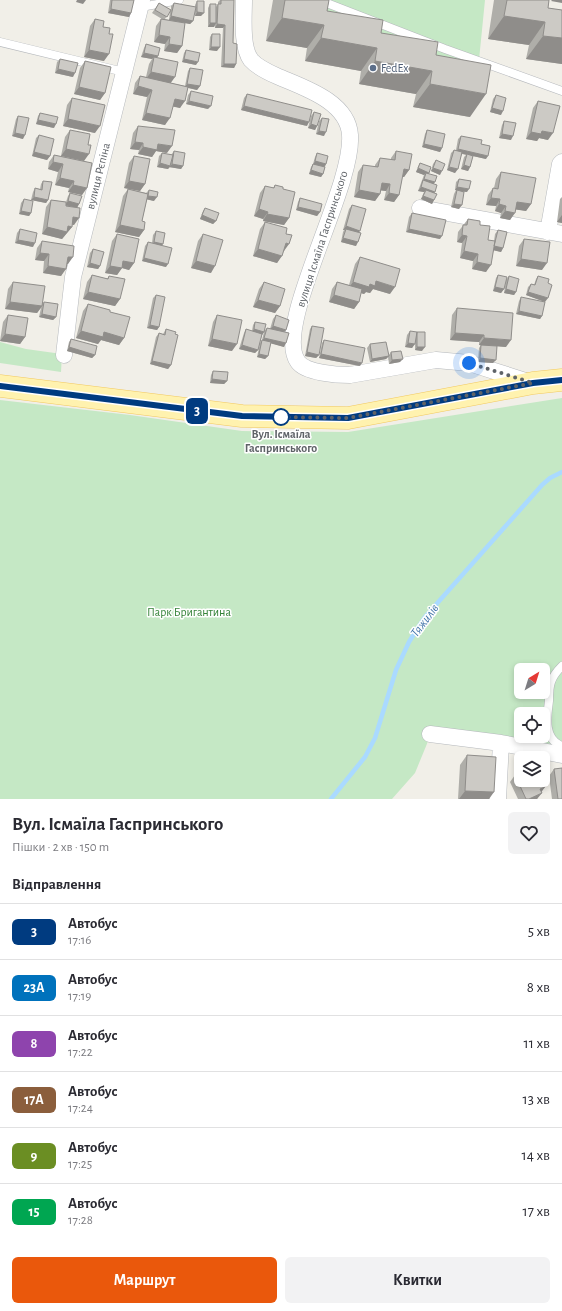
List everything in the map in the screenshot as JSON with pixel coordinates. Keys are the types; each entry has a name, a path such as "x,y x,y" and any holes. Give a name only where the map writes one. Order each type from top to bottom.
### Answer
{"main road":[{"path":"0,386 242,416 348,418 533,383 562,380"}],"street":[{"name":"вулиця Ісмаїла Гаспринського","path":"244,0 244,42 251,59 263,70 307,89 332,103 345,118 350,135 348,161 340,191 302,292 293,333 293,349 298,362 311,370 336,375 350,375 436,360 469,363 533,383"},
{"name":"вулиця Рєпіна","path":"64,355 73,277 141,3"},
{"path":"420,208 555,233 560,164 562,162"},
{"path":"430,734 501,743 562,755"},
{"path":"498,799 501,743"}],"lane":[{"path":"141,3 179,0"},
{"path":"319,0 445,49 562,91"},
{"path":"0,42 124,72"},
{"path":"562,666 557,671 550,683 547,719 548,732 552,739 562,746"}],"green space":[{"path":"309,0 485,0 477,80 319,28"},
{"path":"0,342 26,349 62,354 61,372 0,363"},
{"name":"Парк Бригантина","path":"562,398 562,745 538,743 550,743 550,707 514,707 514,741 431,734 415,773 392,799 0,799 0,400 130,415 242,431 348,432"}],"building":[{"path":"112,0 134,0 131,13 111,9"},
{"path":"221,0 234,0 233,43 237,44 236,64 224,64 225,25 217,24 218,4 221,4"},
{"path":"285,0 329,0 327,11 383,20 381,33 438,42 436,55 491,65 486,94 430,84 432,71 375,61 377,48 321,38 324,25 282,18"},
{"path":"507,0 549,0 548,8 562,10 562,38 543,36 545,22 504,16"},
{"path":"197,1 204,1 204,13 197,12"},
{"path":"159,3 171,10 167,17 155,10"},
{"path":"174,3 196,7 193,21 171,16"},
{"path":"210,4 216,4 216,23 210,23"},
{"path":"95,19 104,21 103,27 110,28 109,34 113,34 109,54 89,50"},
{"path":"161,19 185,23 182,46 169,44 170,37 159,35"},
{"path":"212,34 220,34 220,47 211,47"},
{"path":"146,44 160,48 158,56 144,53"},
{"path":"186,50 200,53 198,62 184,59"},
{"path":"154,57 178,62 175,77 151,72"},
{"path":"60,59 78,63 75,73 58,69"},
{"path":"85,61 111,67 105,93 79,87"},
{"path":"190,68 203,70 200,86 187,84"},
{"path":"140,76 188,87 185,101 175,99 170,118 146,113 152,90 138,86"},
{"path":"191,91 213,96 211,106 189,101"},
{"path":"247,94 312,110 309,122 244,106"},
{"path":"496,95 506,98 503,111 492,108"},
{"path":"72,98 105,105 100,126 68,119"},
{"path":"538,101 560,106 553,133 542,131 541,134 531,132"},
{"path":"314,112 321,114 317,126 311,124"},
{"path":"40,113 58,117 56,124 38,120"},
{"path":"18,116 29,118 25,135 15,133"},
{"path":"322,118 329,119 326,132 319,131"},
{"path":"504,121 516,123 513,136 502,134"},
{"path":"138,126 175,130 172,146 158,144 157,150 143,147 143,143 135,142"},
{"path":"70,130 90,134 88,145 91,145 89,154 66,149"},
{"path":"427,130 445,134 442,148 424,144"},
{"path":"39,135 54,139 50,156 34,152"},
{"path":"461,136 482,140 481,144 490,146 488,156 458,149"},
{"path":"454,150 462,152 458,169 449,167"},
{"path":"174,151 185,153 183,166 172,164"},
{"path":"396,151 412,154 409,170 404,169 399,195 389,193 390,184 382,183 380,194 359,190 363,165 378,167 380,158 395,160"},
{"path":"162,153 173,155 170,166 160,163"},
{"path":"317,153 328,156 326,164 315,161"},
{"path":"467,154 473,156 470,167 464,165"},
{"path":"54,155 92,163 87,188 73,185 74,181 60,178 63,164 53,162"},
{"path":"134,156 150,159 145,184 129,181"},
{"path":"436,160 445,164 442,171 433,168"},
{"path":"420,163 431,167 429,173 418,168"},
{"path":"313,164 325,167 323,174 311,170"},
{"path":"501,172 536,178 531,204 517,202 515,213 505,211 506,206 499,204 500,199 491,198 493,188 498,189"},
{"path":"426,173 437,176 435,182 424,179"},
{"path":"459,179 471,181 469,189 457,187"},
{"path":"423,180 437,185 435,192 421,187"},
{"path":"43,181 52,182 48,200 34,197 35,188 42,190"},
{"path":"275,185 295,192 289,218 267,214 268,212 259,209 265,186 274,188"},
{"path":"128,189 148,194 142,221 145,222 144,230 120,225"},
{"path":"149,190 158,192 157,197 148,196"},
{"path":"426,190 437,194 434,200 423,196"},
{"path":"457,190 464,192 462,205 454,204"},
{"path":"70,193 82,196 79,204 68,201"},
{"path":"300,198 322,204 320,212 298,207"},
{"path":"24,199 33,201 31,213 21,211"},
{"path":"51,200 66,202 66,206 80,208 79,218 73,217 72,227 68,226 67,232 47,227"},
{"path":"352,205 366,209 360,231 346,226"},
{"path":"205,208 219,213 216,221 202,215"},
{"path":"412,213 446,220 442,236 409,229"},
{"path":"468,219 480,221 480,225 490,226 488,240 495,241 491,265 477,262 478,254 464,251 467,236 462,235 463,225 467,225"},
{"path":"265,222 287,228 286,234 292,235 289,244 286,243 282,256 258,249"},
{"path":"20,229 37,233 35,243 18,240"},
{"path":"346,229 361,233 358,242 343,238"},
{"path":"498,230 507,232 503,248 494,246"},
{"path":"156,231 165,233 163,244 154,242"},
{"path":"117,234 139,239 134,263 123,261 122,268 110,266"},
{"path":"203,234 223,240 215,266 196,261"},
{"path":"524,239 550,242 547,263 521,259"},
{"path":"42,241 74,246 73,257 68,257 66,269 48,266 49,254 40,253"},
{"path":"148,242 172,248 168,264 144,258"},
{"path":"93,249 104,252 100,266 90,263"},
{"path":"360,257 400,269 395,287 376,281 375,286 370,284 369,287 353,282"},
{"path":"92,275 108,279 109,276 125,279 120,299 88,292"},
{"path":"498,275 507,277 504,289 495,287"},
{"path":"509,276 519,279 516,292 506,289"},
{"path":"538,276 549,279 548,283 552,285 548,298 528,292 531,284 535,285"},
{"path":"13,282 45,286 42,306 10,302"},
{"path":"264,282 285,289 280,306 258,300"},
{"path":"337,282 362,289 359,302 334,295"},
{"path":"156,295 165,297 159,327 150,325"},
{"path":"521,297 545,302 542,316 519,311"},
{"path":"44,302 58,304 56,317 42,314"},
{"path":"88,304 130,317 124,338 104,332 103,337 81,331"},
{"path":"457,308 513,313 511,340 484,338 484,335 455,333"},
{"path":"8,315 28,318 25,337 5,334"},
{"path":"217,315 242,320 237,344 212,339"},
{"path":"276,315 289,320 286,330 273,326"},
{"path":"255,322 266,324 264,332 254,329"},
{"path":"312,326 324,328 319,355 307,352"},
{"path":"267,328 289,333 286,343 264,338"},
{"path":"166,329 176,332 175,334 178,335 171,365 152,361 159,333 165,335"},
{"path":"246,329 262,334 258,350 242,345"},
{"path":"410,331 417,332 415,344 408,343"},
{"path":"417,332 425,332 425,347 417,347"},
{"path":"71,339 97,346 95,355 69,347"},
{"path":"262,340 271,342 268,356 259,354"},
{"path":"324,340 365,348 362,363 321,354"},
{"path":"386,342 389,356 372,359 370,344"},
{"path":"481,345 497,346 496,360 480,358"},
{"path":"401,351 403,359 392,360 391,352"},
{"path":"213,371 228,372 227,381 212,379"},
{"path":"467,755 496,757 494,792 465,791"},
{"path":"562,768 562,799 558,799 554,769"},
{"path":"520,787 545,787 540,789 542,793 526,799"}],"waterway":[{"name":"Тяжилів","path":"331,799 365,757 375,738 396,670 409,642 425,617 542,485 550,478 562,472"}],"bus line":[{"name":"3","path":"0,386 242,416 348,418 533,383 562,380"}],"place":[{"name":"FedEx","path":"373,68"},
{"name":"Вул. Ісмаїла Гаспринського","path":"281,417"}],"route":[{"path":"281,417 274,417 348,418 533,383 469,363"}]}
